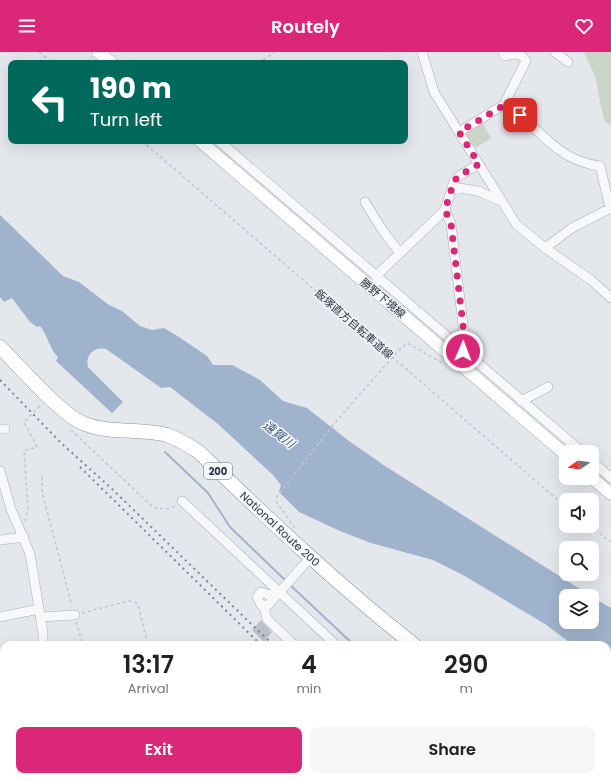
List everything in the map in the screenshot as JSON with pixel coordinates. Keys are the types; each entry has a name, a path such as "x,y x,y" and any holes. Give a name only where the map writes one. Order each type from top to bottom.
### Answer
{"highway":[{"name":"National Route 200","path":"0,347 56,403 70,415 85,424 111,430 165,435 181,441 199,452 310,558 363,604 409,641"}],"main road":[{"path":"98,52 108,60"},
{"name":"勝野下境線","path":"203,144 559,449"},
{"path":"599,483 611,494"}],"street":[{"path":"422,52 434,92 516,224 545,248 592,280 611,298"},
{"path":"459,132 503,106 526,64 525,55 517,54 505,56 503,52"},
{"path":"555,52 568,62"},
{"path":"503,106 514,109 562,154 589,165 600,166 611,208 572,228 545,248"},
{"path":"222,144 574,445"},
{"path":"373,273 399,252 445,210 452,188 459,176 479,164"},
{"path":"452,188 478,191 501,201"},
{"path":"365,202 383,231 399,252"},
{"path":"445,210 451,224 465,342 463,351"},
{"path":"326,250 340,253 362,269 373,273 401,313"},
{"path":"429,337 440,340 463,351"},
{"path":"521,401 548,387"},
{"path":"494,392 535,413"},
{"path":"599,467 611,478"},
{"path":"0,471 11,509 24,536 30,554 40,613 43,641"},
{"path":"599,478 604,479 611,484"},
{"path":"182,501 332,641"},
{"path":"0,540 24,536"},
{"path":"264,606 268,605 278,592 310,558"},
{"path":"278,592 269,595 264,592 259,594 258,601 264,606 267,618 290,641"},
{"path":"0,617 40,613 74,615"}],"path":[{"path":"39,52 48,60"},
{"path":"263,60 275,52"},
{"name":"飯塚直方自転車道線","path":"145,144 559,501"},
{"path":"299,534 277,503 276,498 333,425 392,357 407,343 445,365"},
{"path":"24,536 25,517 28,509 24,451 37,447 24,422 42,404"},
{"path":"71,429 154,508 173,508 182,501"},
{"path":"42,477 42,492 81,641"},
{"path":"599,533 611,542"},
{"path":"74,615 128,601 135,602 138,605 147,641"}],"green space":[{"path":"584,52 611,52 611,126 604,120 595,76"},
{"path":"482,122 491,138 476,148 465,133"}],"water":[{"name":"遠賀川","path":"0,215 63,276 79,282 109,305 122,311 140,326 152,330 164,328 207,356 213,365 232,365 260,380 283,401 307,408 349,441 385,466 559,576 559,581 567,581 580,589 559,589 559,629 599,629 599,601 611,608 611,641 568,641 545,624 463,575 433,560 371,543 340,531 299,512 279,492 281,485 273,475 218,424 170,387 161,388 106,349 102,348 91,352 87,363 88,367 123,402 112,413 56,361 58,357 40,326 37,327 30,322 12,298 4,302 0,297"}],"building":[{"path":"261,620 272,632 265,641 263,641 252,630"}],"waterway":[{"path":"165,452 208,493 230,527 286,581"},
{"path":"289,584 350,641"}],"railway":[{"path":"0,380 61,443 111,488 269,641"},
{"path":"80,467 257,641"}],"route":[{"path":"463,351 465,342 451,224 445,210 454,181 459,176 479,164 459,132 503,106 514,109 520,115"}]}
